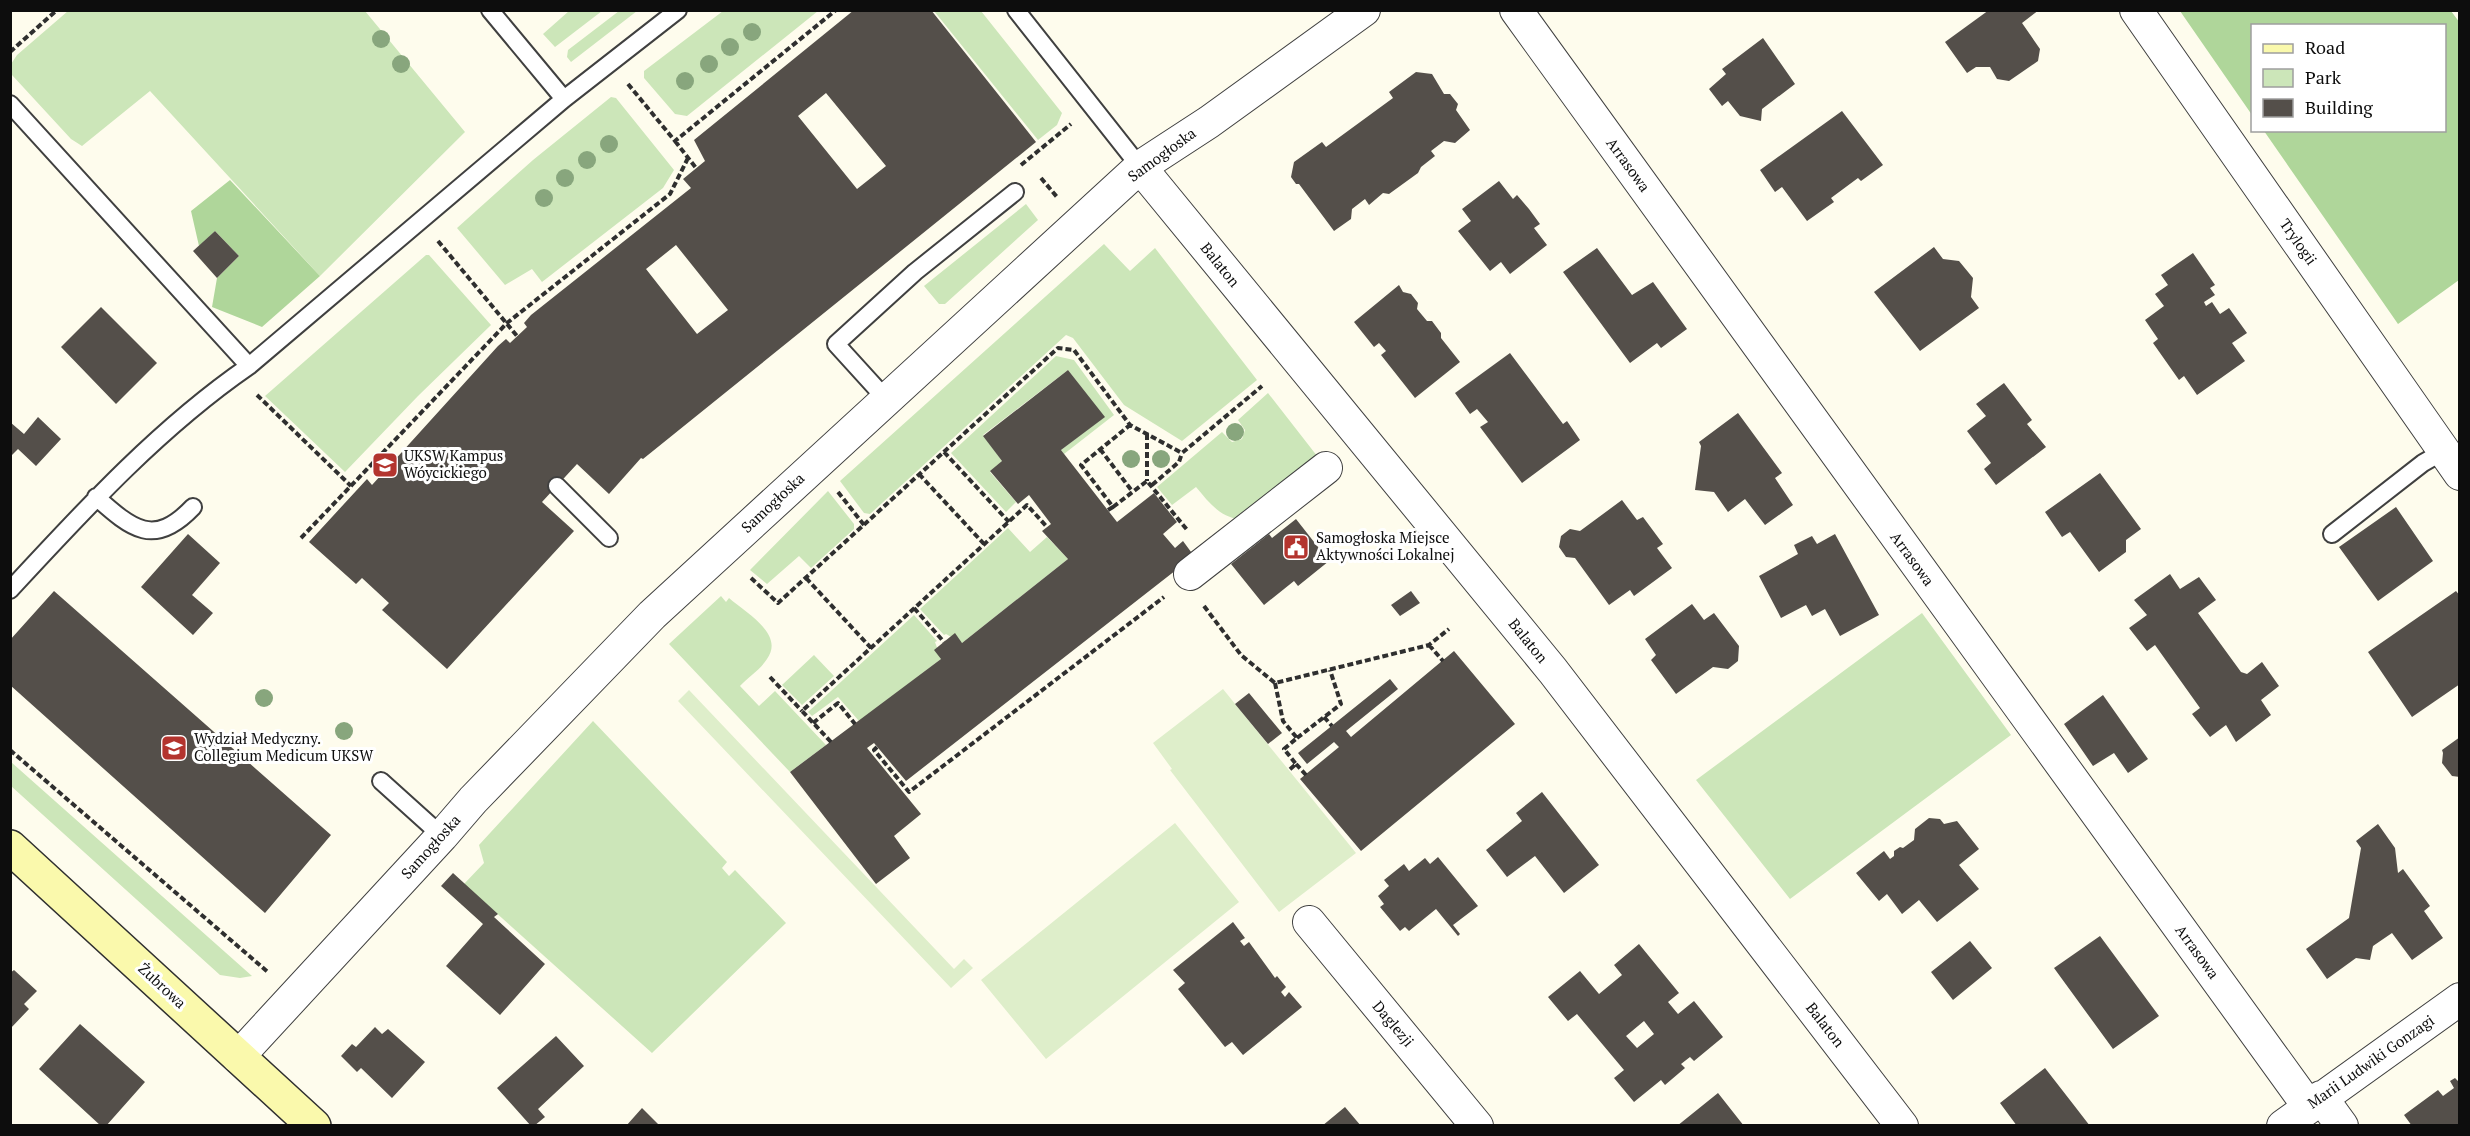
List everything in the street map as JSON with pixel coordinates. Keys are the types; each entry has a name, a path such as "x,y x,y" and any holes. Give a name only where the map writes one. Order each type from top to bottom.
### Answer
{"street":[{"name":"Samogłoska","path":"238,1057 473,800 652,615 1140,167 1209,122 1364,10"},
{"name":"Arrasowa","path":"1516,10 2315,1102 2342,1125"},
{"name":"Trylogii","path":"2136,10 2452,463"},
{"name":"Balaton","path":"1140,167 1553,670 1902,1125"},
{"path":"1195,571 1326,468"},
{"name":"Żubrowa","path":"10,847 314,1125"},
{"name":"Daglezji","path":"1309,922 1477,1125"},
{"name":"Marii Ludwiki Gonzagi","path":"2283,1125 2460,999"}],"lane":[{"path":"490,10 564,99"},
{"path":"10,590 96,497 204,399 249,366 564,99 678,10"},
{"path":"1016,10 1140,167"},
{"path":"10,104 249,366"},
{"path":"886,399 836,344 915,272 1015,192"},
{"path":"2332,534 2423,463 2452,463"},
{"path":"557,486 609,538"},
{"path":"96,497 124,521 150,530 165,529 178,524 193,507"},
{"path":"381,781 442,836"}],"path":[{"path":"10,52 57,10"},
{"path":"675,141 836,10"},
{"path":"625,79 696,168"},
{"path":"1049,142 1074,122"},
{"path":"301,538 507,323 670,194 688,158"},
{"path":"436,238 517,336"},
{"path":"751,578 778,603 1058,348 1074,350 1130,425 1182,453"},
{"path":"1152,485 1179,462 1182,453 1262,386"},
{"path":"256,395 351,486"},
{"path":"1113,507 1081,465 1130,425"},
{"path":"1146,434 1147,481"},
{"path":"1100,449 1132,491"},
{"path":"944,452 1009,522"},
{"path":"919,474 984,544"},
{"path":"1147,481 1152,485 1241,656 1275,683 1283,721 1298,738"},
{"path":"1108,510 1147,481"},
{"path":"834,486 864,525"},
{"path":"802,711 1027,505 1047,527"},
{"path":"877,747 874,750 909,792 1195,571"},
{"path":"806,578 871,648"},
{"path":"914,608 944,642"},
{"path":"1275,683 1429,645 1449,629"},
{"path":"1429,645 1443,661"},
{"path":"1306,775 1284,749 1341,704 1330,670"},
{"path":"770,677 831,741"},
{"path":"813,723 838,703 855,724"},
{"path":"1324,717 1332,726"},
{"path":"10,750 294,994"},
{"path":"1289,770 1296,764"}],"green space":[{"path":"68,11 365,11 465,132 320,276 150,91 82,146 71,139 12,75 11,64 17,55"},
{"path":"569,11 602,11 555,47 543,34"},
{"path":"619,11 637,11 571,62 567,57 568,50"},
{"path":"723,11 818,11 687,116 675,114 644,78 644,71"},
{"path":"934,11 981,11 1062,113 1057,125 1038,140"},
{"path":"2180,11 2451,11 2460,23 2459,280 2398,324 2265,132 2446,132 2446,24 2251,24 2251,114"},
{"path":"611,97 616,98 674,170 663,188 542,282 532,269 505,285 457,228 533,160"},
{"path":"230,180 320,276 262,327 212,307 217,278 239,256 215,231 199,246 191,211"},
{"path":"1026,204 1038,220 945,304 939,304 924,286"},
{"path":"1104,244 1130,271 1155,248 1257,380 1182,441 1124,405 1073,338 1066,335 870,514 864,513 840,481"},
{"path":"426,255 429,255 491,325 345,472 265,396"},
{"path":"1056,356 1074,360 1114,415 1064,454 1061,450 1104,417 1068,370 983,435 1002,461 990,472 1016,502 1006,512 951,453"},
{"path":"1268,393 1321,461 1239,519 1220,512 1196,487 1172,505 1157,487 1222,432 1232,442 1242,439 1245,430 1238,420"},
{"path":"828,491 854,524 854,529 811,568 799,556 767,584 750,570"},
{"path":"1008,528 1030,552 1047,537 1068,559 962,643 944,635 920,609"},
{"path":"721,596 726,602 729,598 753,617 771,641 771,650 767,659 740,686 759,706 775,691 826,745 790,772 669,644"},
{"path":"1922,613 2011,735 1790,899 1696,780"},
{"path":"914,615 937,641 935,642 941,659 859,721 838,697 812,716 808,712"},
{"path":"814,655 834,676 802,705 782,685"},
{"path":"1223,689 1356,853 1279,912 1170,770 1172,769 1153,743"},
{"path":"689,690 954,969 964,959 973,968 951,988 678,701"},
{"path":"593,721 727,862 722,868 729,876 735,870 786,923 652,1053 464,884 484,863 479,845"},
{"path":"11,762 252,976 240,978 220,975 11,786"},
{"path":"1175,823 1239,902 1046,1059 981,980"}],"building":[{"path":"854,10 931,10 1036,142 643,459 641,458 609,494 577,464 542,502 574,531 447,669 382,610 389,603 362,578 356,584 309,542 367,479 372,485 498,346 506,339 510,343 527,327 524,323 531,315 691,188 683,179 705,161 694,140","holes":["826,93 886,166 857,189 798,116","676,245 728,310 697,334 646,269"]},
{"path":"1989,10 2039,10 2022,23 2040,49 2038,61 2009,81 1997,79 1990,67 1976,67 1967,73 1945,42"},
{"path":"1763,38 1795,84 1762,109 1761,121 1740,116 1728,101 1722,106 1709,89 1726,74 1722,69"},
{"path":"1416,72 1432,74 1444,94 1450,94 1458,104 1456,110 1470,130 1455,143 1444,141 1431,151 1435,156 1421,167 1418,173 1389,194 1383,193 1369,205 1365,199 1352,209 1351,219 1334,231 1299,184 1296,184 1291,177 1294,162 1322,142 1326,147 1393,98 1389,92"},
{"path":"1842,111 1883,165 1861,181 1858,178 1831,198 1834,202 1807,221 1782,187 1775,192 1760,170"},
{"path":"1499,181 1513,199 1517,195 1529,209 1540,224 1534,228 1547,245 1510,274 1501,262 1490,271 1458,231 1471,221 1462,209"},
{"path":"215,231 239,256 217,278 193,251"},
{"path":"1934,247 1943,259 1959,261 1973,278 1971,297 1979,308 1920,351 1874,292"},
{"path":"1597,248 1632,295 1653,282 1687,329 1661,348 1657,343 1630,363 1563,272"},
{"path":"2193,253 2215,285 2210,288 2215,295 2204,302 2206,306 2212,302 2220,314 2229,308 2247,333 2232,343 2245,361 2197,395 2184,376 2179,380 2153,343 2158,339 2145,320 2164,306 2155,294 2168,285 2161,275"},
{"path":"1399,285 1403,292 1411,294 1418,303 1417,309 1427,321 1432,321 1441,333 1441,338 1460,362 1415,398 1381,355 1386,351 1379,343 1374,347 1354,322"},
{"path":"101,307 157,363 116,404 61,347"},
{"path":"1510,353 1563,424 1567,421 1580,440 1522,483 1480,427 1488,422 1477,409 1470,414 1455,393"},
{"path":"1068,370 1105,417 1061,450 1117,522 1154,493 1177,522 1163,534 1175,548 1183,541 1194,556 906,781 874,743 867,748 921,814 894,836 910,858 876,884 790,772 941,659 934,650 955,633 962,643 1068,559 1042,531 1051,524 1029,495 1018,504 990,471 1002,461 983,436"},
{"path":"2004,383 2032,420 2027,424 2046,447 1996,485 1984,469 1991,463 1967,431 1986,416 1976,404"},
{"path":"1738,413 1782,473 1775,478 1793,505 1765,525 1745,499 1728,512 1714,492 1695,490 1701,446 1699,442"},
{"path":"38,417 61,439 36,466 18,449 10,457 10,422 24,434"},
{"path":"2100,473 2141,529 2126,540 2126,552 2099,572 2070,532 2062,537 2045,512"},
{"path":"1622,500 1637,520 1643,517 1663,544 1657,548 1672,568 1634,596 1630,590 1609,605 1575,558 1566,557 1559,547 1561,536 1570,529 1580,531"},
{"path":"2396,507 2433,561 2378,601 2339,547"},
{"path":"1296,519 1329,561 1298,586 1294,581 1264,605 1231,564 1269,534 1272,538"},
{"path":"188,534 220,563 192,595 213,613 193,635 141,587"},
{"path":"1835,534 1879,615 1840,636 1825,609 1812,616 1806,605 1781,618 1759,576 1798,554 1794,545 1812,536 1817,544"},
{"path":"2170,574 2180,589 2199,577 2216,600 2198,613 2241,672 2247,674 2262,662 2279,686 2261,700 2271,715 2236,742 2226,725 2210,737 2192,714 2200,708 2155,645 2147,651 2129,628 2147,615 2134,600"},
{"path":"54,591 331,835 265,913 10,685 10,640"},
{"path":"1411,591 1420,603 1400,616 1391,605"},
{"path":"2456,591 2460,596 2460,684 2412,717 2368,652"},
{"path":"1692,604 1704,620 1714,613 1739,646 1738,661 1728,669 1713,667 1676,694 1651,660 1656,655 1645,639"},
{"path":"1454,651 1515,724 1361,851 1300,779 1339,747 1334,742 1307,764 1298,753 1390,679 1398,689 1346,731 1351,737"},
{"path":"1249,693 1282,733 1268,744 1235,704"},
{"path":"2103,695 2148,759 2128,773 2114,753 2093,766 2064,724"},
{"path":"2460,737 2460,777 2452,776 2442,763 2442,750"},
{"path":"1542,792 1599,865 1564,893 1535,856 1507,877 1486,850 1522,821 1516,813"},
{"path":"1929,818 1940,819 1944,824 1957,821 1979,849 1959,865 1979,889 1937,922 1919,900 1902,914 1887,894 1879,901 1856,873 1884,851 1890,859 1894,856 1894,851 1914,840 1915,829"},
{"path":"2378,824 2395,848 2398,873 2403,869 2430,906 2424,911 2443,938 2412,960 2392,933 2373,946 2370,960 2356,958 2327,979 2306,949 2349,918 2361,848 2356,841"},
{"path":"1438,857 1478,906 1453,925 1460,934 1458,936 1436,909 1409,931 1405,927 1400,931 1380,907 1384,904 1378,896 1389,886 1384,880 1404,864 1409,871 1425,858 1430,864"},
{"path":"453,873 498,914 494,917 545,964 500,1015 446,966 483,924 441,886"},
{"path":"1233,922 1245,938 1240,941 1244,946 1249,942 1275,978 1277,976 1286,987 1281,992 1285,997 1289,992 1302,1007 1243,1055 1232,1042 1225,1047 1178,989 1185,983 1173,970"},
{"path":"2100,936 2159,1016 2113,1049 2054,968"},
{"path":"1970,941 1992,968 1953,1000 1931,972"},
{"path":"1639,944 1679,993 1668,1002 1678,1014 1694,1001 1723,1037 1694,1061 1690,1057 1681,1064 1685,1068 1665,1085 1661,1080 1634,1102 1614,1078 1624,1070 1577,1014 1568,1021 1548,997 1580,971 1599,994 1622,975 1614,965","holes":["1644,1021 1654,1034 1637,1048 1626,1036"]},
{"path":"14,970 37,991 24,1004 29,1009 10,1029 10,973"},
{"path":"80,1024 145,1082 106,1126 101,1126 39,1069"},
{"path":"375,1027 382,1034 388,1029 425,1062 392,1098 361,1068 357,1072 341,1056 352,1044 356,1047"},
{"path":"556,1036 584,1066 538,1109 545,1117 531,1126 497,1088"},
{"path":"2045,1068 2090,1126 2017,1126 2000,1103"},
{"path":"2455,1078 2458,1081 2460,1079 2460,1126 2412,1126 2404,1115 2438,1090 2443,1096 2454,1088 2450,1081"},
{"path":"1718,1093 1744,1126 1677,1126"},
{"path":"1345,1107 1361,1126 1322,1126"},
{"path":"642,1108 660,1126 626,1126"}],"place":[{"name":"UKSW Kampus Wóycickiego","path":"385,465"},
{"name":"Samogłoska Miejsce Aktywności Lokalnej","path":"1296,547"},
{"name":"Wydział Medyczny. Collegium Medicum UKSW","path":"174,748"}]}
